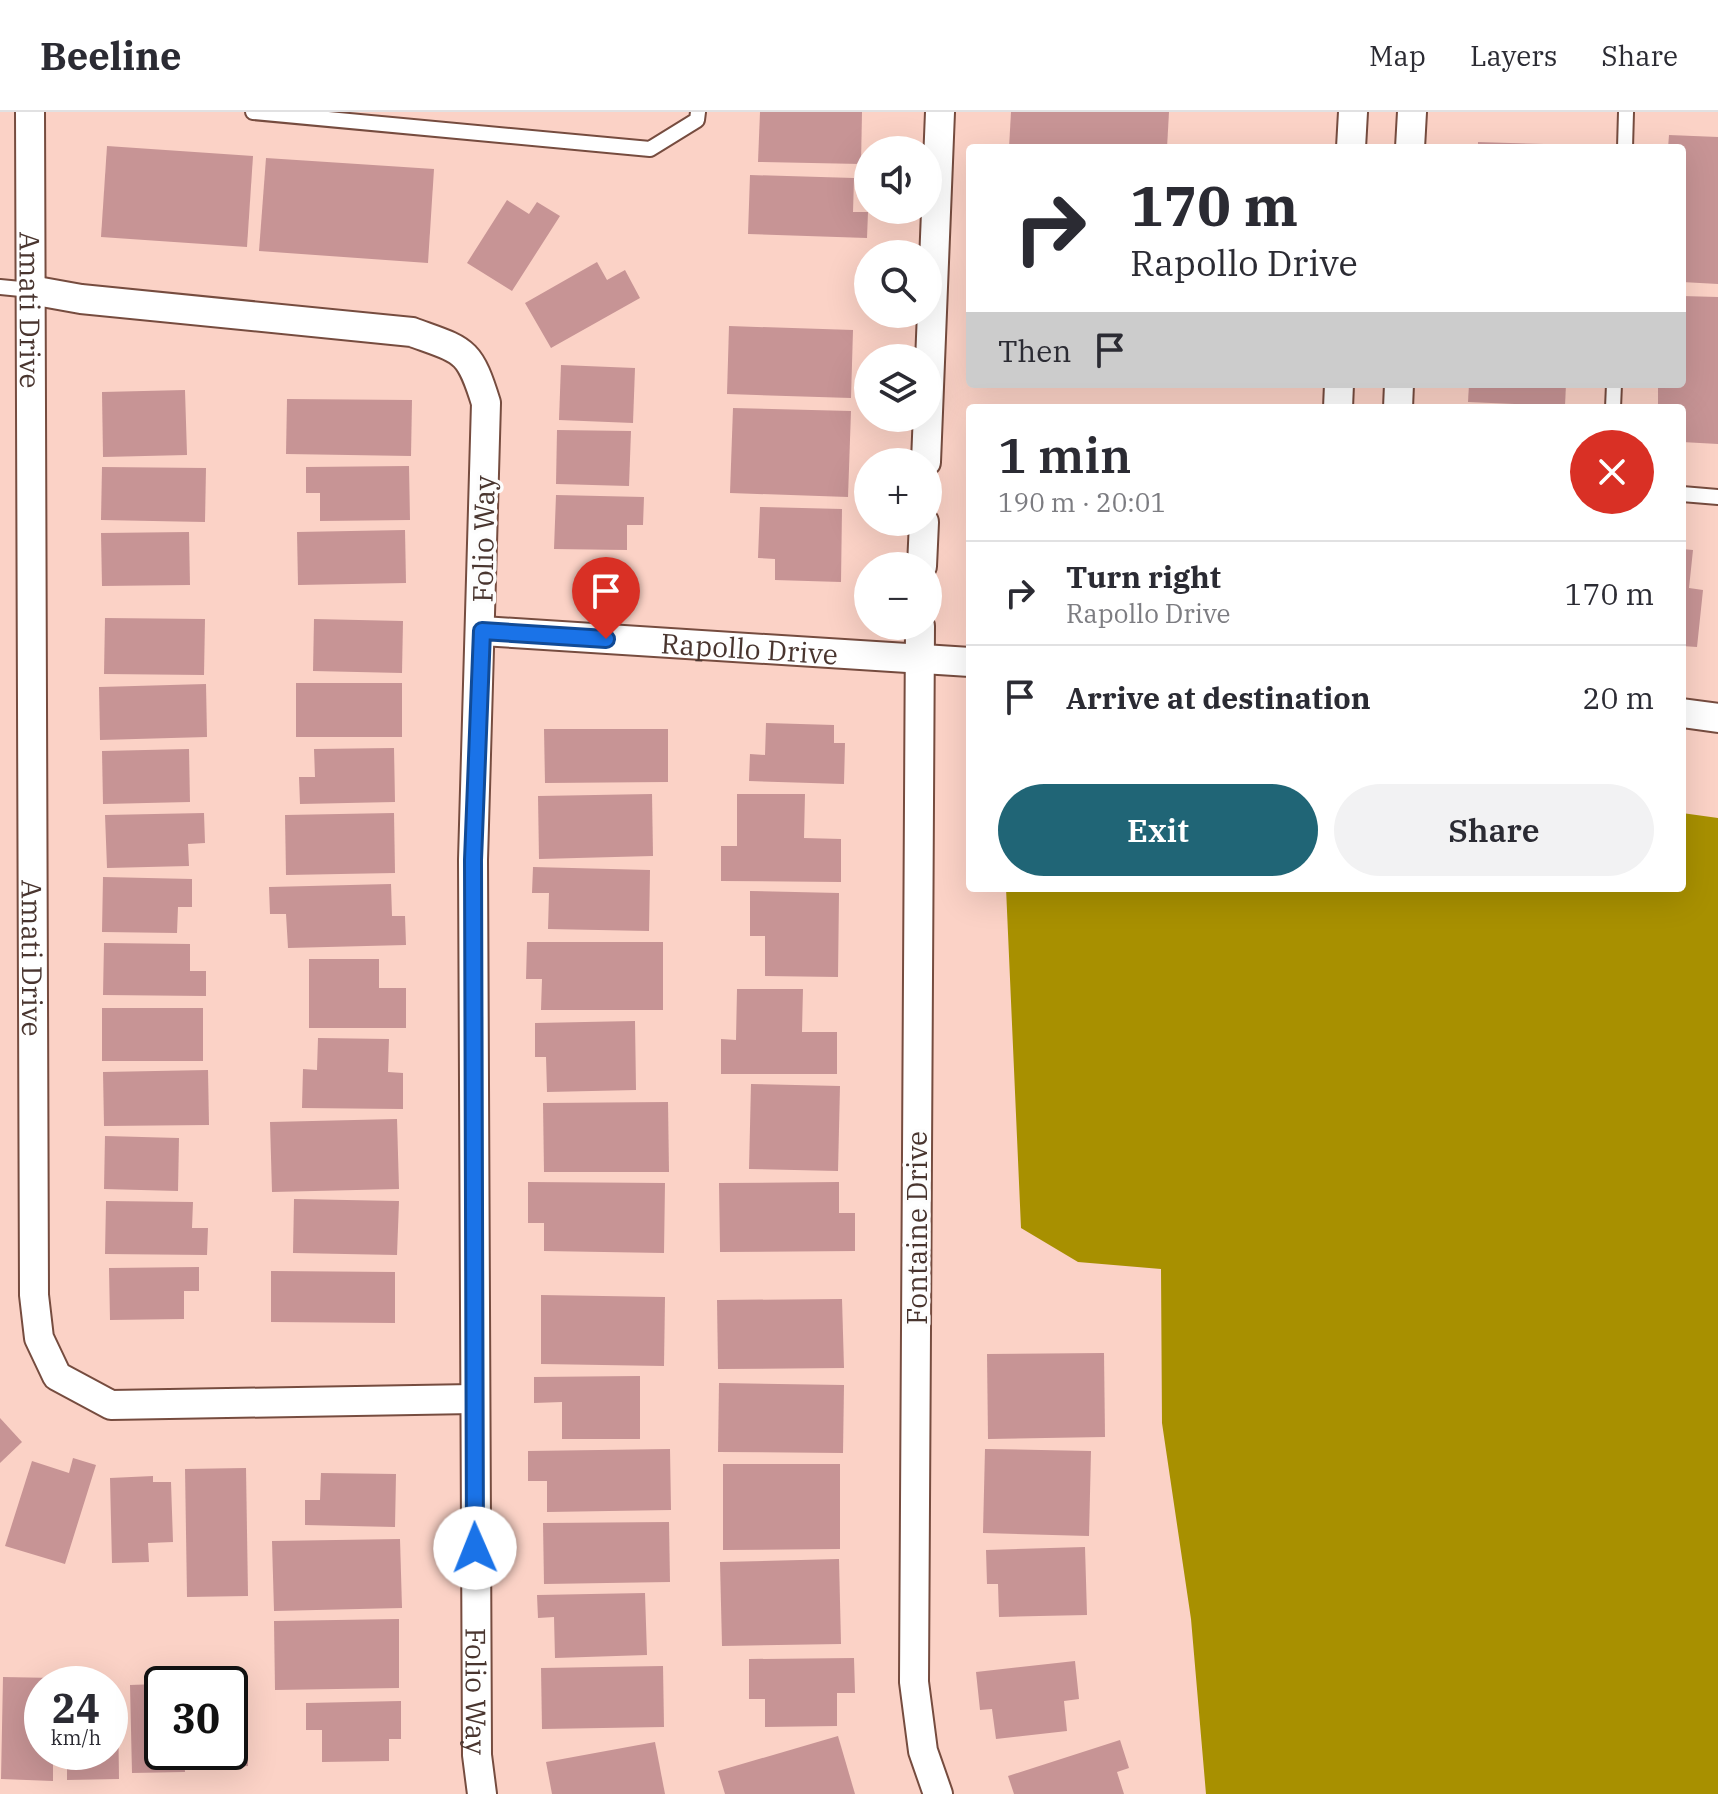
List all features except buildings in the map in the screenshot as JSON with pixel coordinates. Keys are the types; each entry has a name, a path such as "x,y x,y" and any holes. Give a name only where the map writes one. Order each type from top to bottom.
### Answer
{"street":[{"name":"Amati Drive","path":"30,112 34,1295 39,1338 57,1376 111,1405 473,1399"},
{"path":"927,448 940,112"},
{"path":"1351,144 1353,112"},
{"path":"1410,144 1412,112"},
{"name":"Folio Way","path":"31,290 81,299 412,332 454,347 474,364 486,403 482,631 473,860 473,1399 477,1755 482,1794"},
{"name":"Rapollo Drive","path":"482,631 966,662"},
{"path":"918,659 919,640"},
{"name":"Fontaine Drive","path":"918,659 914,1682 923,1751 938,1794"},
{"path":"1686,714 1718,718"}],"lane":[{"path":"253,112 650,149 697,120 698,112"},
{"path":"1625,144 1626,112"},
{"path":"0,287 31,290"},
{"path":"1686,494 1718,497"}],"shaded area":[{"path":"1686,814 1718,818 1718,1794 1206,1794 1191,1619 1162,1423 1161,1269 1078,1262 1021,1228 1006,892 1686,892"}],"route":[{"path":"475,1548 473,860 482,631 606,639"}]}
